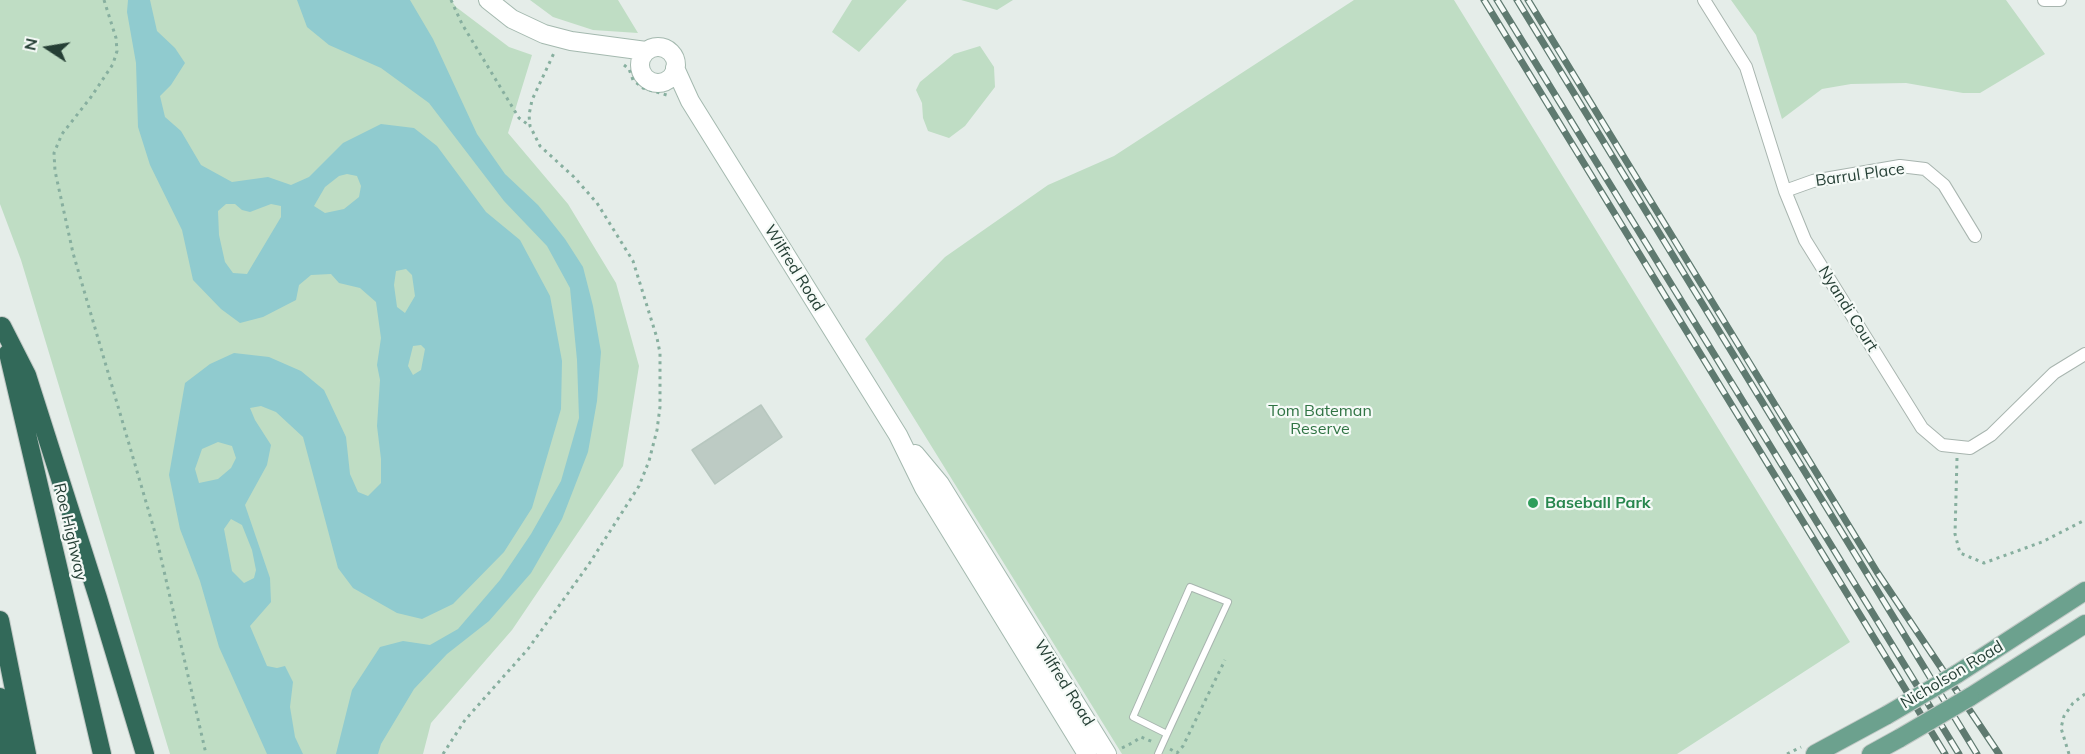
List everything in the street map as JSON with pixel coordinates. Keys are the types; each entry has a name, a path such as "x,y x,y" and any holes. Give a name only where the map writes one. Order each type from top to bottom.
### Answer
{"highway":[{"name":"Roe Highway","path":"1,323 102,754"},
{"path":"1,323 27,375 145,754"},
{"path":"0,620 27,754"},
{"path":"0,698 9,754"}],"main road":[{"path":"488,0 512,19 544,34 615,54 643,57 642,75 647,79 675,87"},
{"name":"Wilfred Road","path":"643,57 655,47 666,49 674,57 675,87 898,435 924,488 1087,754"},
{"name":"Wilfred Road","path":"898,435 940,484 1111,753"},
{"name":"Nicholson Road","path":"1815,754 1957,674 2085,591"},
{"name":"Nicholson Road","path":"1871,754 1970,697 2085,624"}],"street":[{"name":"Nyandi Court","path":"1704,0 1746,67 1785,191 1805,240 1922,428 1942,445 1957,446"},
{"path":"2044,0 2060,0"},
{"name":"Barrul Place","path":"1785,191 1813,181 1900,166 1925,169 1944,185 1975,236"},
{"path":"1957,446 1970,448 1991,435 2055,373 2085,354"}],"lane":[{"path":"1158,754 1228,602 1190,587 1133,717 1167,734"}],"path":[{"path":"104,0 116,38 117,51 113,64 91,98 62,134 54,153 55,171 73,252 156,536 206,754"},
{"path":"451,0 462,24 519,118 530,126"},
{"path":"443,754 465,720 528,649 589,564 639,486 649,461 657,430 660,406 660,353 633,261 597,203 574,177 540,146 530,126 529,115 532,100 557,45"},
{"path":"615,54 629,69 633,80 643,88 675,87"},
{"path":"1957,446 1955,534 1960,553 1984,563 2042,542 2085,520"},
{"path":"1170,749 1178,753 1183,746 1225,660"},
{"path":"2069,754 2061,728 2064,716 2073,703 2085,694"},
{"path":"1111,753 1141,737 1155,742"}],"green space":[{"path":"0,0 451,0 456,7 509,47 532,55 508,133 568,204 616,283 639,366 623,466 512,630 431,723 423,754 170,754 21,260 0,204"},
{"path":"530,0 618,0 638,33 593,30 553,17"},
{"path":"852,0 907,0 859,52 832,32"},
{"path":"961,0 1013,0 997,10"},
{"name":"Tom Bateman Reserve","path":"1354,0 1454,0 1850,642 1677,754 1122,754 865,339 945,257 1048,185 1114,156"},
{"path":"1731,0 2006,0 2045,54 1980,93 1963,93 1906,83 1851,84 1822,89 1782,119 1756,35"},
{"path":"980,46 994,67 995,87 965,126 949,138 928,131 923,118 922,103 916,90 920,82 954,54"}],"water":[{"path":"128,0 150,0 157,31 175,48 185,63 171,85 160,96 165,117 181,131 201,165 232,182 268,177 291,185 309,177 343,143 381,124 414,128 437,146 486,212 520,240 550,296 562,361 561,409 532,508 504,552 453,604 422,619 397,613 353,588 338,568 303,437 276,412 261,406 250,408 271,445 267,465 245,505 270,578 271,602 250,626 267,666 277,668 285,666 293,682 290,707 295,737 303,754 267,754 219,647 200,581 180,529 169,475 185,383 210,364 234,353 269,357 301,371 324,390 346,437 350,474 358,492 368,496 381,483 377,426 380,380 377,365 381,338 376,302 360,288 339,283 331,274 311,275 299,285 296,300 263,317 240,323 221,309 193,280 182,230 150,165 138,127 136,63 127,12","holes":["347,174 357,176 361,186 359,197 344,209 325,213 314,206 325,187 339,176","226,204 235,204 242,210 250,212 271,204 281,206 281,217 247,274 233,273 225,262 219,235 218,211","406,269 412,275 415,296 405,313 397,307 394,285 396,271","421,345 425,349 421,370 413,375 408,366 413,346","218,442 232,446 236,458 231,468 218,479 199,483 195,469 202,449","231,519 242,525 252,550 256,570 254,578 244,583 232,571 224,529"]},
{"path":"297,0 410,0 433,39 477,134 505,174 538,205 565,239 583,267 601,352 597,401 588,452 562,519 531,573 489,621 447,654 414,689 381,744 378,754 336,754 352,690 380,647 403,641 430,645 458,629 500,580 531,534 561,481 579,418 577,360 570,288 547,246 504,201 429,103 381,68 329,45 307,27"}],"building":[{"path":"761,405 782,437 715,484 692,450"}],"railway":[{"path":"1484,0 1945,754"},
{"path":"1497,0 1959,754"},
{"path":"1517,0 1977,754"},
{"path":"1528,0 1877,572 1999,754"}],"place":[{"name":"Baseball Park","path":"1533,503"}]}
